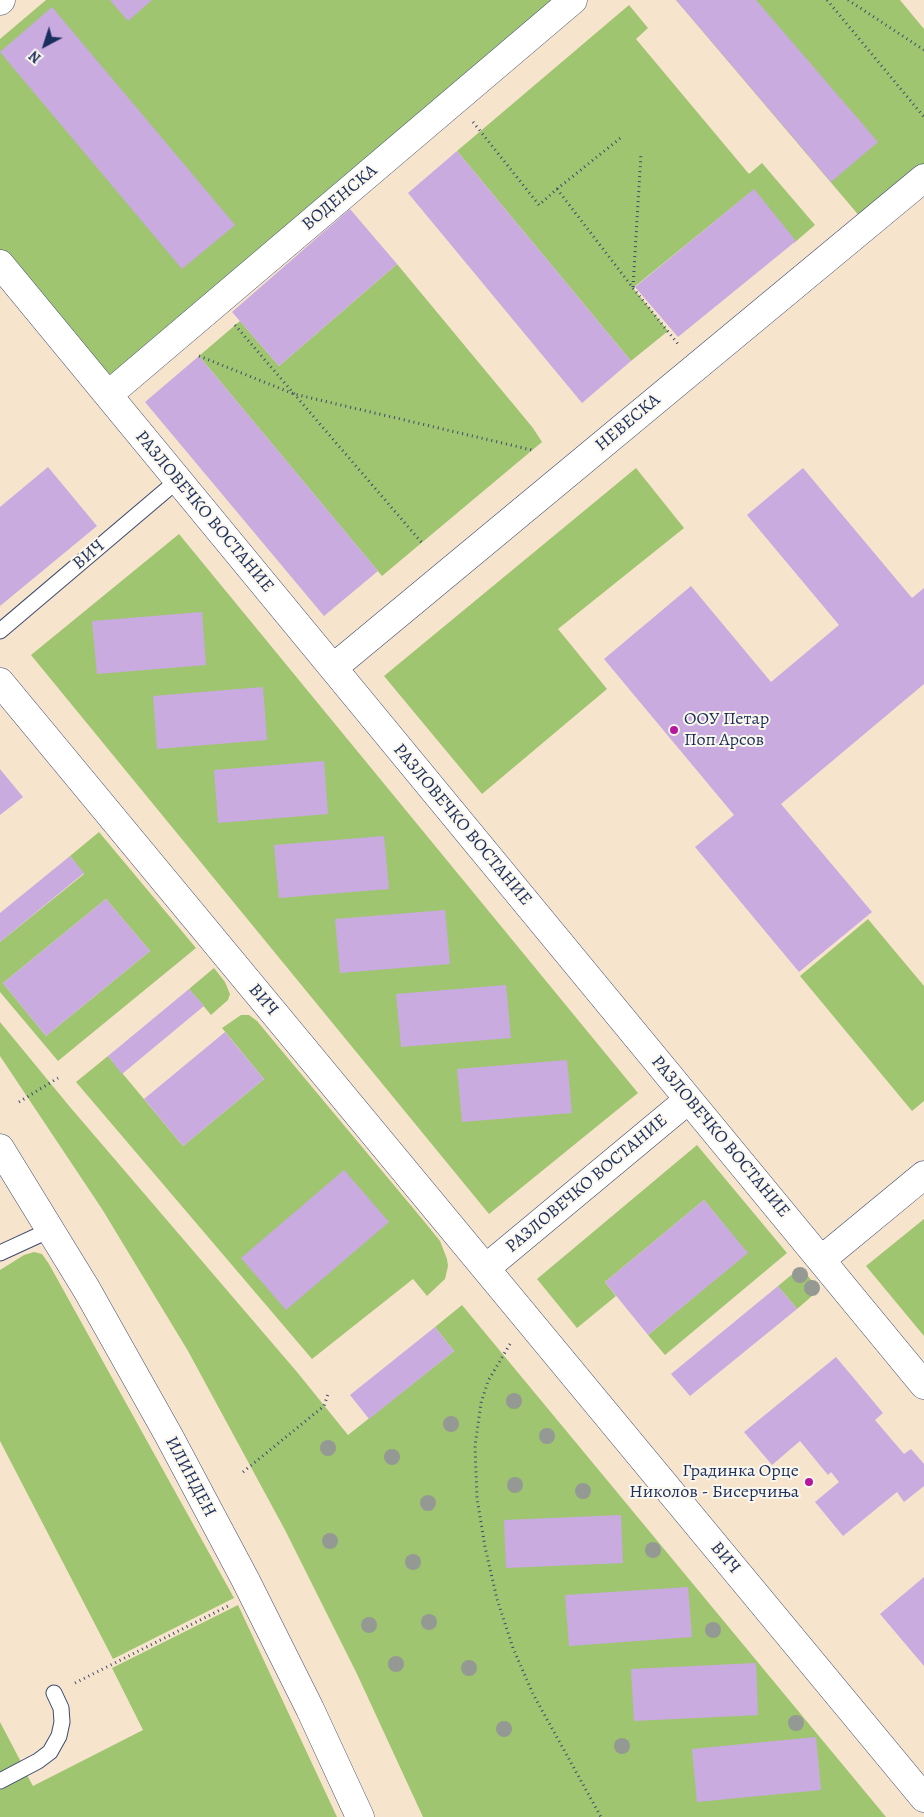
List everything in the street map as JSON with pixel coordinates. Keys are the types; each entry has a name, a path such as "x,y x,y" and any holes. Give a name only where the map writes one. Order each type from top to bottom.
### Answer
{"street":[{"name":"ВОДЕНСКА","path":"108,395 573,0"},
{"name":"НЕВЕСКА","path":"333,668 924,178"},
{"name":"РАЗЛОВЕЧКО ВОСТАНИЕ","path":"0,264 924,1385"},
{"name":"ВИЧ","path":"0,682 924,1798"},
{"name":"РАЗЛОВЕЧКО ВОСТАНИЕ","path":"486,1268 688,1100"},
{"name":"ИЛИНДЕН","path":"0,1148 50,1230 164,1427 252,1593 310,1709 360,1817"},
{"path":"821,1260 924,1175"}],"lane":[{"name":"ВИЧ","path":"0,631 178,480"},
{"path":"0,1252 50,1230"},
{"path":"0,1781 38,1761 50,1752 59,1736 62,1722 61,1708 54,1693"}],"path":[{"path":"827,0 924,117"},
{"path":"848,0 924,50"},
{"path":"456,100 539,205 624,136"},
{"path":"633,288 641,153"},
{"path":"558,190 695,367"},
{"path":"235,325 422,543"},
{"path":"199,356 294,394 532,450"},
{"path":"20,1102 58,1078"},
{"path":"527,1318 488,1381 483,1396 475,1446 477,1498 485,1547 497,1599 513,1648 533,1694 601,1817"},
{"path":"242,1472 324,1406 328,1394"},
{"path":"54,1693 252,1593"}],"green space":[{"path":"46,0 573,0 108,395 0,264 0,39"},
{"path":"676,0 900,0 924,29 924,178 867,225"},
{"path":"629,5 648,28 636,39 749,174 762,163 815,225 794,243 752,191 633,288 668,331 631,361 457,151"},
{"path":"397,264 533,428 542,442 382,576 199,356 240,321 279,366"},
{"path":"636,468 684,528 558,629 607,689 482,794 384,676"},
{"path":"179,534 638,1093 489,1214 31,655"},
{"path":"99,832 196,948 58,1061 0,992 0,942 84,874 70,856","holes":["106,899 150,951 46,1036 3,983"]},
{"path":"868,919 924,986 924,1101 912,1111 800,976"},
{"path":"214,968 225,982 230,994 228,1000 211,1015 189,989"},
{"path":"241,1015 249,1015 257,1021 440,1241 447,1259 448,1266 445,1279 427,1296 413,1279 312,1359 76,1082 108,1056 183,1146 264,1079 222,1028"},
{"path":"0,1022 70,1107 297,1372 348,1435 454,1351 435,1327 462,1305 886,1817 423,1817 357,1674 285,1530 188,1351 102,1209 0,1056"},
{"path":"697,1145 787,1253 665,1355 648,1335 747,1253 704,1200 605,1282 616,1296 577,1328 537,1279"},
{"path":"924,1219 924,1336 866,1266"},
{"path":"34,1252 42,1254 49,1264 234,1598 113,1659 0,1441 0,1270 24,1255"},
{"path":"801,1267 819,1290 797,1309 778,1286"},
{"path":"238,1605 337,1817 0,1817 0,1790 27,1775 33,1786 143,1730 112,1668"},
{"path":"0,1722 21,1762 0,1773"}],"building":[{"path":"110,0 152,0 128,21"},
{"path":"676,0 756,0 878,142 831,182"},
{"path":"52,7 235,225 182,269 0,52"},
{"path":"457,151 631,361 582,403 408,193"},
{"path":"754,189 796,241 678,337 635,287"},
{"path":"350,209 397,264 279,366 232,312"},
{"path":"199,356 378,571 324,616 145,402"},
{"path":"48,467 97,526 0,606 0,507"},
{"path":"803,468 912,598 924,588 924,684 781,804 872,912 799,972 695,847 734,815 604,659 691,586 771,682 839,625 747,515"},
{"path":"202,612 206,665 97,674 92,621"},
{"path":"263,687 267,740 157,749 153,696"},
{"path":"324,761 328,814 218,823 214,770"},
{"path":"0,769 23,797 0,815"},
{"path":"384,836 389,889 279,898 274,845"},
{"path":"70,856 84,873 0,942 0,913"},
{"path":"106,899 150,951 46,1036 3,983"},
{"path":"445,910 450,964 340,973 335,919"},
{"path":"506,985 511,1038 401,1047 396,994"},
{"path":"189,989 204,1006 122,1074 108,1056"},
{"path":"225,1032 264,1079 183,1146 144,1099"},
{"path":"567,1060 572,1113 462,1122 457,1069"},
{"path":"344,1170 389,1222 286,1310 241,1258"},
{"path":"704,1200 748,1253 648,1335 605,1282"},
{"path":"778,1286 797,1309 690,1396 671,1374"},
{"path":"435,1327 454,1351 369,1419 350,1395"},
{"path":"836,1357 883,1413 875,1420 904,1454 911,1449 924,1464 924,1486 904,1502 897,1492 843,1536 815,1502 839,1482 831,1472 828,1475 800,1441 772,1465 744,1432"},
{"path":"621,1515 623,1563 506,1568 504,1520"},
{"path":"924,1577 924,1666 880,1614"},
{"path":"688,1587 692,1637 569,1646 565,1595"},
{"path":"756,1663 758,1715 634,1721 631,1669"},
{"path":"816,1737 821,1790 697,1802 692,1749"}],"place":[{"name":"ООУ Петар Поп Арсов","path":"674,730"},
{"name":"Градинка Орце Николов - Бисерчиња","path":"809,1482"}]}
